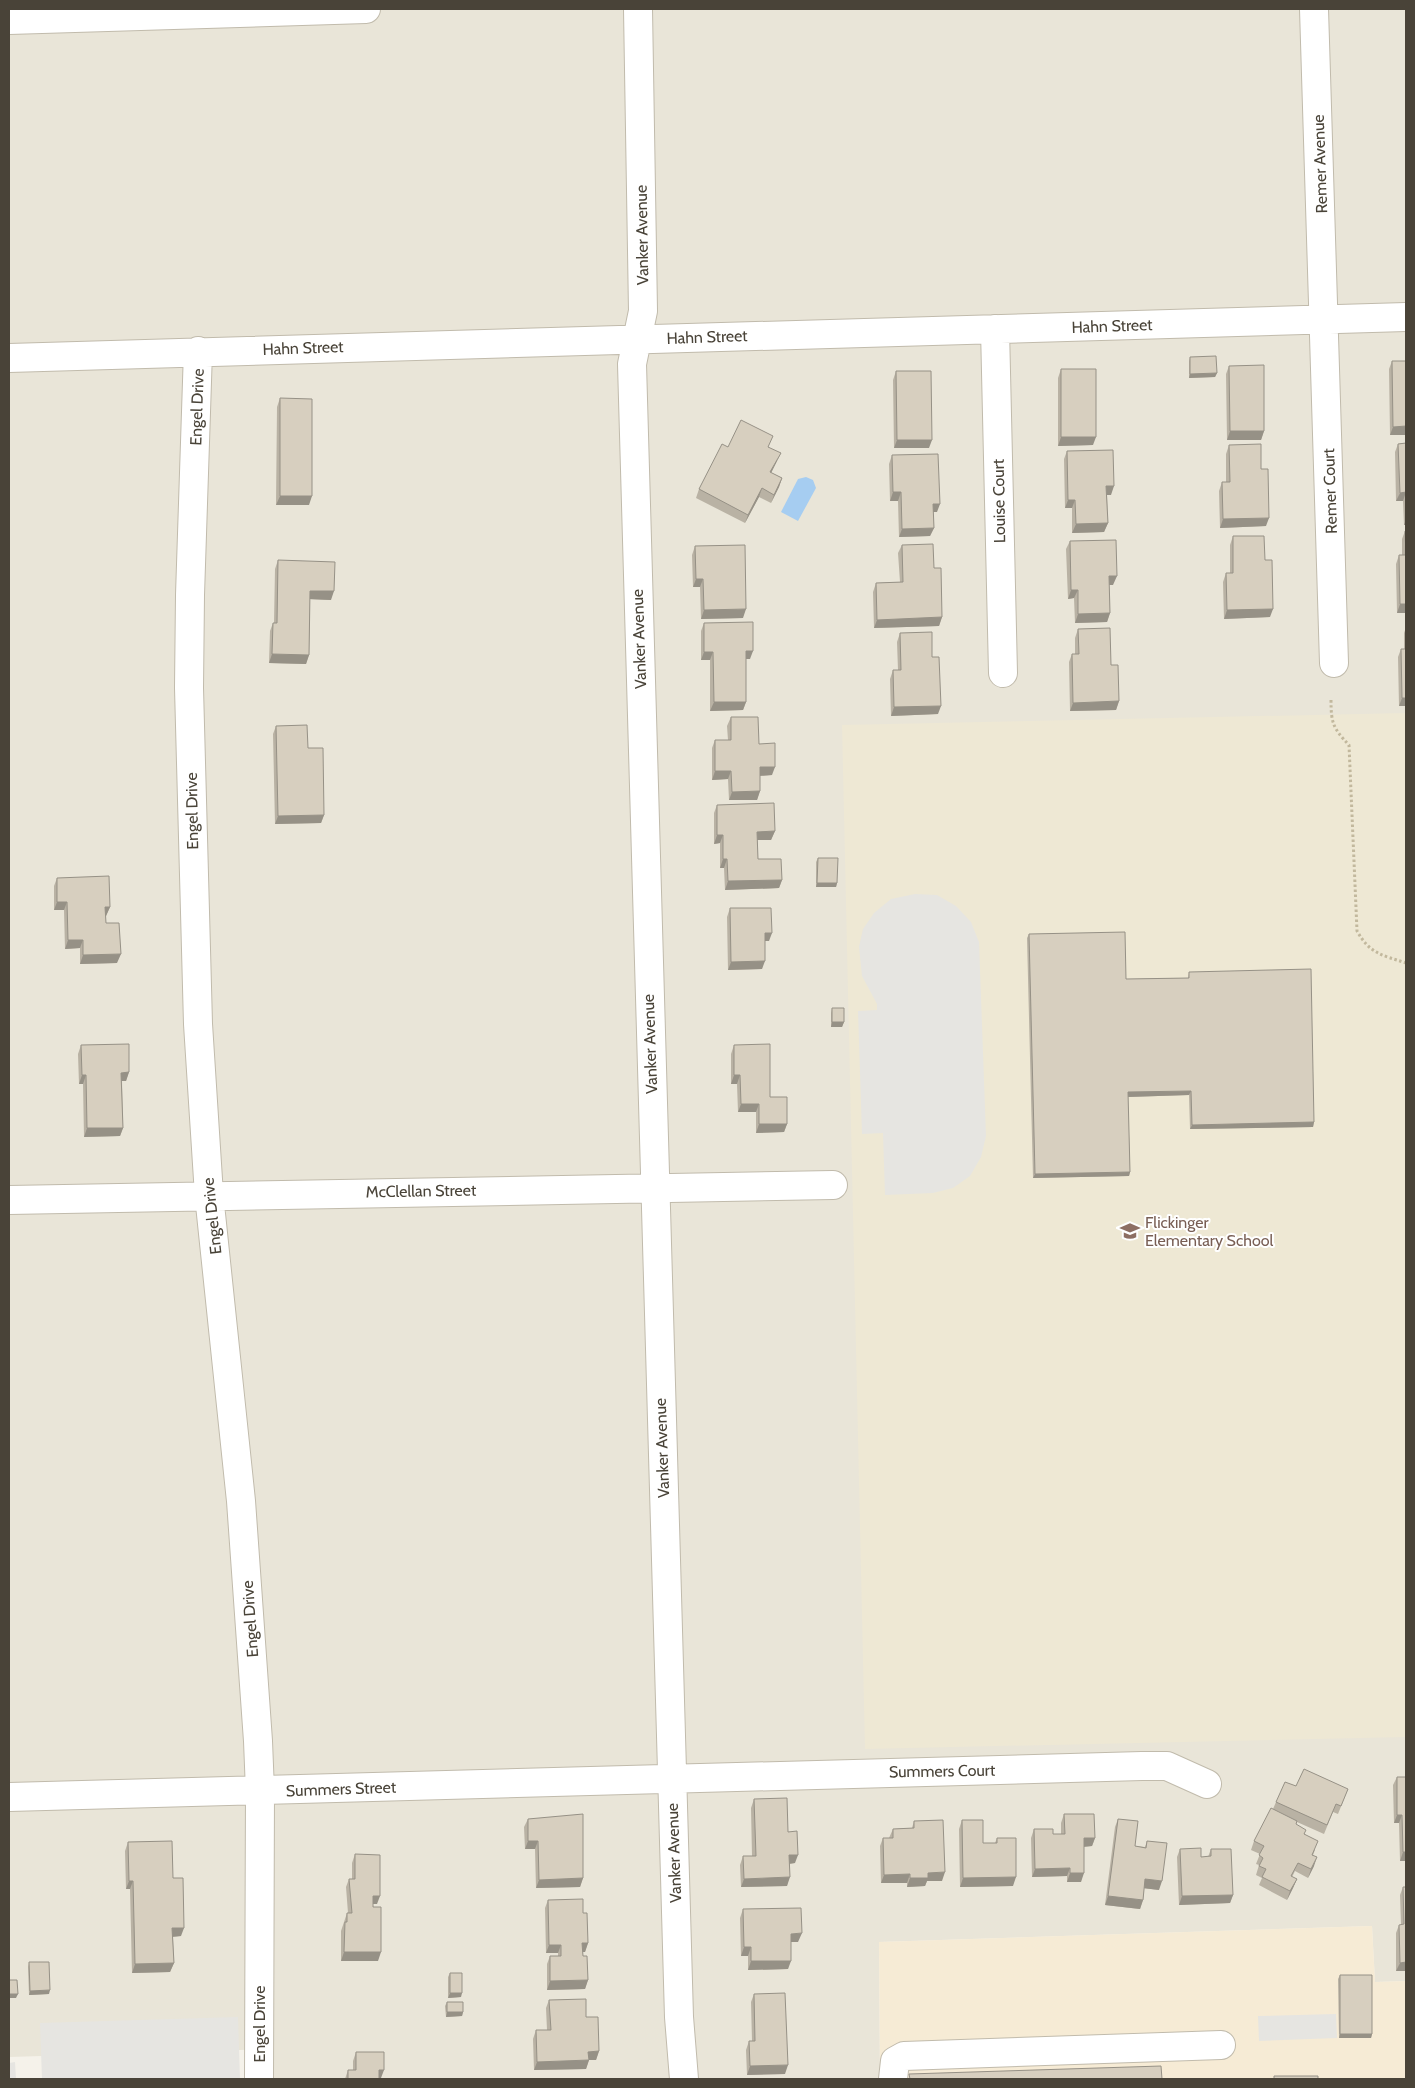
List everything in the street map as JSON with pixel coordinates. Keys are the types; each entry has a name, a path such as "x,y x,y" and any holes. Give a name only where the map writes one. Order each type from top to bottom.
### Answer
{"street":[{"path":"9,20 366,9"},
{"name":"Vanker Avenue","path":"638,9 643,311 632,364 679,2017 684,2079"},
{"name":"Remer Avenue","path":"1314,9 1325,320"},
{"name":"Hahn Street","path":"9,358 1406,317"},
{"name":"Remer Court","path":"1325,320 1334,663"},
{"name":"Louise Court","path":"996,329 1003,673"},
{"name":"Engel Drive","path":"198,351 190,594 189,688 198,1024 209,1195 242,1500 260,1791 259,2079"},
{"name":"McClellan Street","path":"9,1200 833,1185"},
{"name":"Summers Court","path":"672,1779 1167,1766 1207,1784"},
{"name":"Summers Street","path":"9,1797 672,1779"},
{"path":"893,2079 896,2061 904,2056 1220,2046"}],"path":[{"path":"1331,700 1332,722 1336,731 1349,745 1357,931 1365,945 1384,956 1406,963"}],"shaded area":[{"path":"9,9 1406,9 1406,1981 1375,1982 1372,1926 879,1942 880,2079 274,2079 274,2049 9,2057"},
{"name":"Flickinger Elementary School","path":"1406,713 1406,1737 865,1749 842,725"},
{"path":"915,894 937,895 956,906 971,922 979,942 986,1136 981,1157 970,1176 953,1188 933,1193 885,1195 883,1133 862,1134 858,1011 877,1010 877,1004 862,976 859,947 863,929 874,913 891,899"},
{"path":"1372,1926 1375,1982 1406,1981 1406,2079 880,2079 879,1942"},
{"path":"1336,2014 1337,2038 1259,2041 1258,2016"},
{"path":"238,2017 240,2079 42,2079 40,2023"},
{"path":"15,2062 16,2079 9,2079 9,2063"}],"water":[{"path":"806,477 813,480 816,488 798,521 781,512 798,479"}],"building":[{"path":"1216,356 1217,373 1190,374 1190,357"},
{"path":"1392,361 1406,361 1406,426 1393,427"},
{"path":"1264,365 1264,431 1230,431 1229,366"},
{"path":"1061,369 1096,369 1096,437 1061,437"},
{"path":"896,371 931,371 932,440 897,440"},
{"path":"280,398 312,399 312,496 280,496"},
{"path":"741,420 773,436 768,447 781,453 770,472 782,478 774,495 762,488 748,515 699,489 722,444 728,447"},
{"path":"1406,443 1406,492 1400,493 1398,444"},
{"path":"1261,444 1261,469 1268,469 1269,518 1223,519 1222,482 1230,482 1229,445"},
{"path":"1113,450 1114,486 1106,486 1108,523 1076,524 1075,500 1068,500 1067,451"},
{"path":"938,454 940,504 933,504 934,528 902,529 901,492 893,492 892,455"},
{"path":"1233,536 1264,536 1265,560 1272,560 1273,609 1227,610 1226,573 1233,573"},
{"path":"1116,540 1117,576 1109,576 1110,613 1078,614 1078,590 1071,590 1070,541"},
{"path":"933,544 934,568 941,568 942,617 877,620 876,583 903,582 902,545"},
{"path":"745,545 746,609 704,610 703,579 696,579 695,546"},
{"path":"1399,555 1406,555 1406,604 1400,604"},
{"path":"278,560 335,562 334,591 310,591 309,655 272,654 273,623 277,623"},
{"path":"753,622 753,651 746,651 746,702 714,702 713,652 704,652 704,623"},
{"path":"1110,628 1111,665 1118,665 1119,701 1073,703 1072,654 1079,654 1078,629"},
{"path":"932,632 932,657 939,657 941,706 894,707 893,670 901,670 900,633"},
{"path":"1401,649 1406,649 1406,698 1402,698"},
{"path":"731,717 758,717 759,744 775,743 775,767 760,767 760,791 732,792 731,771 715,771 715,740 731,740"},
{"path":"307,725 308,748 323,748 324,815 278,816 276,726"},
{"path":"774,803 775,831 757,832 758,859 781,859 782,880 728,881 727,859 723,859 723,835 717,835 717,805"},
{"path":"818,858 838,858 837,883 817,883"},
{"path":"109,876 110,907 105,907 106,923 119,923 121,954 83,955 83,940 68,940 67,902 57,902 57,878"},
{"path":"730,908 771,908 772,933 765,933 765,961 731,962"},
{"path":"1125,932 1126,979 1189,978 1189,972 1311,969 1314,1122 1192,1125 1191,1091 1128,1092 1130,1172 1035,1174 1029,934"},
{"path":"832,1008 844,1008 844,1022 832,1022"},
{"path":"129,1044 129,1072 121,1073 123,1128 87,1128 86,1075 82,1075 81,1045"},
{"path":"770,1044 770,1097 787,1097 787,1124 759,1124 759,1104 741,1104 740,1075 734,1075 734,1045"},
{"path":"1304,1769 1348,1789 1341,1806 1336,1804 1327,1825 1276,1802 1285,1782 1296,1786"},
{"path":"1397,1777 1406,1777 1406,1852 1403,1852 1402,1815 1397,1815"},
{"path":"787,1798 788,1832 797,1831 798,1855 789,1855 790,1877 744,1879 743,1856 756,1856 754,1799"},
{"path":"1271,1808 1297,1821 1296,1824 1306,1830 1304,1834 1318,1841 1312,1855 1317,1857 1311,1869 1298,1863 1291,1876 1297,1879 1290,1891 1262,1877 1266,1869 1259,1866 1263,1858 1259,1855 1264,1846 1254,1841"},
{"path":"583,1814 583,1878 539,1880 538,1841 528,1841 528,1819"},
{"path":"1064,1814 1094,1814 1095,1838 1084,1838 1084,1873 1070,1873 1070,1868 1035,1869 1034,1829 1053,1829 1053,1834 1065,1834"},
{"path":"1118,1819 1138,1821 1135,1846 1146,1848 1147,1841 1167,1843 1162,1881 1145,1879 1143,1900 1108,1896"},
{"path":"943,1820 945,1872 928,1873 928,1878 910,1878 910,1874 884,1875 883,1838 893,1838 893,1829 914,1828 914,1821"},
{"path":"962,1820 983,1820 983,1843 997,1843 997,1838 1016,1838 1016,1877 963,1878"},
{"path":"172,1841 173,1878 183,1878 184,1928 172,1928 174,1963 135,1964 133,1881 129,1881 128,1842"},
{"path":"1201,1848 1201,1857 1211,1856 1211,1849 1231,1849 1233,1895 1182,1896 1180,1849"},
{"path":"355,1854 380,1855 380,1896 373,1896 373,1907 381,1907 381,1952 344,1952 345,1922 347,1922 347,1913 352,1913 349,1879 355,1879"},
{"path":"1403,1887 1406,1887 1406,1962 1400,1963 1399,1925 1404,1924"},
{"path":"583,1899 583,1913 587,1913 588,1943 582,1943 583,1956 587,1956 588,1980 550,1981 550,1956 561,1956 561,1945 549,1945 548,1900"},
{"path":"801,1908 802,1933 791,1934 791,1961 751,1961 751,1947 744,1947 743,1909"},
{"path":"29,1962 49,1962 50,1990 30,1991"},
{"path":"450,1973 462,1973 462,1993 450,1993"},
{"path":"1340,1975 1372,1975 1372,2034 1340,2034"},
{"path":"9,1980 17,1980 18,1994 9,1994"},
{"path":"785,1993 788,2065 750,2066 749,2041 755,2041 754,1994"},
{"path":"586,1999 586,2017 598,2017 599,2051 588,2052 589,2060 537,2062 536,2030 551,2030 549,2000"},
{"path":"447,2002 463,2002 463,2012 447,2012"},
{"path":"356,2052 384,2052 384,2070 379,2070 379,2079 348,2079 348,2070 356,2070"},
{"path":"1161,2066 1162,2079 910,2079 909,2074"},
{"path":"1274,2076 1318,2076 1318,2079 1274,2079"}],"place":[{"name":"Flickinger Elementary School","path":"1130,1231"}]}
